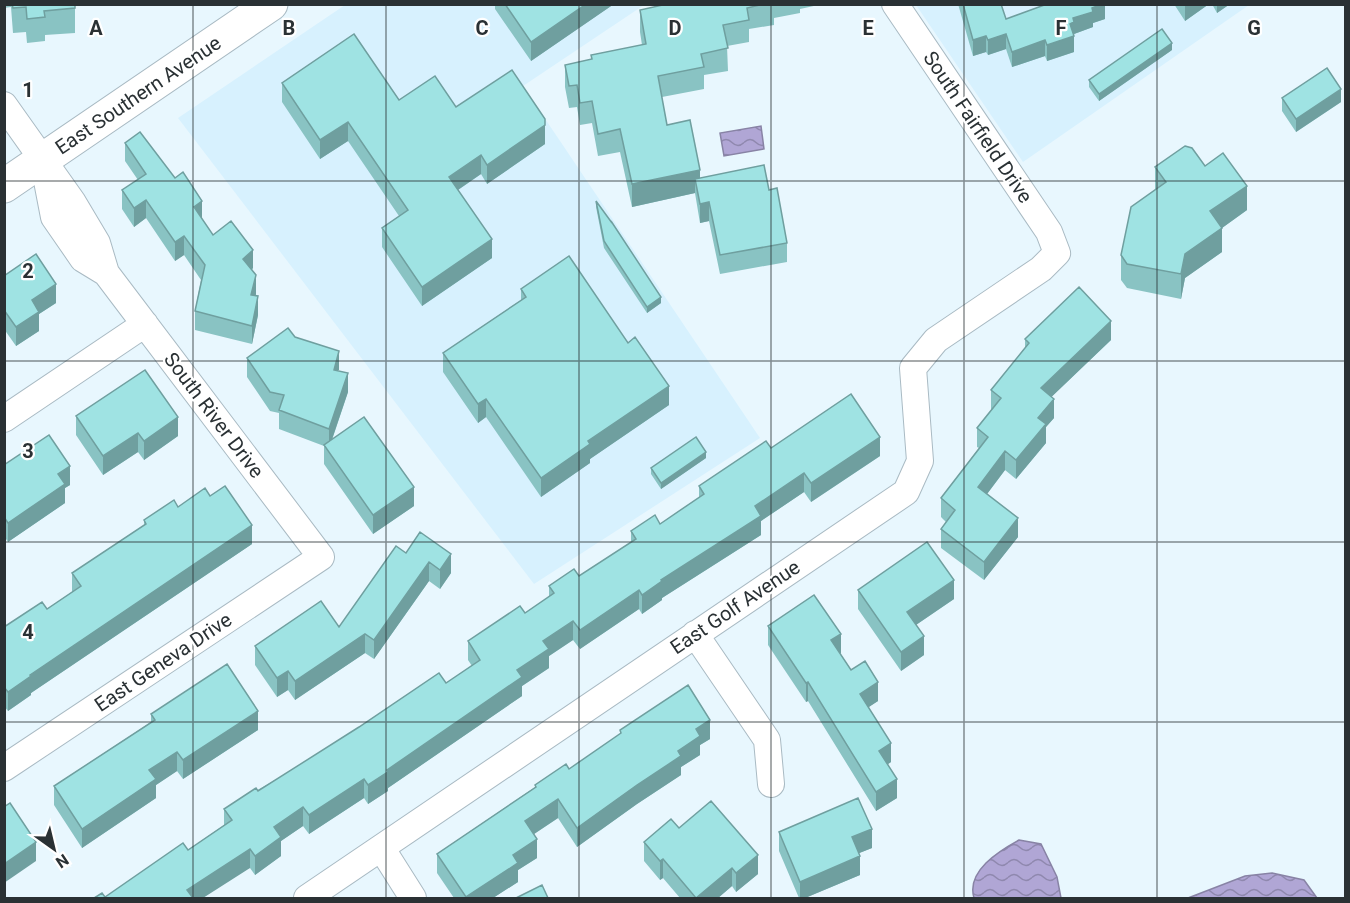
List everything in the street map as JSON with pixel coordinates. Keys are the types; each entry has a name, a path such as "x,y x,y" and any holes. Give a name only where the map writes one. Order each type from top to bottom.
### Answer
{"main road":[{"name":"East Southern Avenue","path":"4,186 271,4"}],"street":[{"name":"South Fairfield Drive","path":"895,4 1049,232 1057,252"},
{"name":"South River Drive","path":"4,105 97,243 106,273 321,557"},
{"name":"East Golf Avenue","path":"307,898 906,492 920,461 913,368 936,340 1041,269 1057,252"},
{"path":"4,418 145,324"},
{"name":"East Geneva Drive","path":"4,768 321,557"},
{"path":"696,634 767,740 771,784"},
{"path":"382,849 413,898"}],"shaded area":[{"path":"345,5 644,5 523,86 760,438 534,584 178,118"},
{"path":"916,5 1249,5 1023,162"}],"water":[{"path":"761,126 764,149 724,156 720,133"},
{"path":"1019,840 1041,844 1057,877 1061,898 974,898 973,888 979,871 994,856"},
{"path":"1272,873 1304,880 1317,898 1188,898 1245,876"}],"building":[{"path":"12,4 75,4 75,8 44,11 45,17 27,19 26,7 13,8"},
{"path":"505,4 586,4 531,42"},
{"path":"667,4 764,4 747,8 749,20 723,25 728,48 701,54 704,67 658,76 667,125 690,120 700,170 632,184 620,129 598,134 592,101 580,103 577,85 569,86 565,65 592,59 591,55 646,44 640,10"},
{"path":"963,4 1001,4 1006,19 1047,4 1102,4 1092,8 1093,12 1073,18 1074,22 1070,24 1074,36 1047,45 1045,40 1012,52 1006,34 988,40 986,36 973,40"},
{"path":"1162,29 1172,43 1099,94 1089,80"},
{"path":"354,34 399,100 435,76 456,107 512,70 545,119 545,125 487,165 481,155 449,177 492,239 422,287 382,228 408,210 348,122 320,140 282,83"},
{"path":"1327,68 1341,89 1296,119 1282,98"},
{"path":"140,132 175,178 183,172 202,201 194,207 213,235 231,221 253,250 243,259 256,275 251,295 258,296 252,326 195,311 205,265 184,236 175,242 146,200 134,208 122,190 146,174 125,143"},
{"path":"1185,146 1192,148 1205,166 1223,153 1247,186 1210,211 1222,228 1185,254 1181,274 1127,264 1121,255 1131,207 1166,182 1155,167"},
{"path":"764,165 769,190 777,188 787,243 720,255 709,202 700,204 695,179"},
{"path":"596,201 661,297 647,307 604,241"},
{"path":"36,254 56,284 32,300 39,312 16,327 4,310 4,276"},
{"path":"569,256 628,343 635,337 669,386 588,441 590,444 541,478 486,399 478,404 443,353 526,297 521,289"},
{"path":"1079,287 1111,321 1041,388 1054,399 1038,418 1046,424 1016,460 1005,451 978,487 1018,518 984,562 941,529 955,510 941,498 988,437 977,428 1001,398 991,390 1029,343 1025,339"},
{"path":"288,328 295,337 339,351 334,370 348,373 329,429 279,410 284,395 270,392 247,358"},
{"path":"145,370 178,417 144,441 138,433 103,456 76,416"},
{"path":"851,394 880,437 811,483 804,473 755,506 761,516 661,580 642,595 639,590 580,630 573,621 543,641 549,649 517,670 522,677 387,770 388,772 368,785 364,779 309,815 303,807 274,827 281,837 255,856 250,849 187,890 193,898 94,898 102,893 105,897 183,843 188,850 232,820 224,809 256,788 258,791 439,673 446,683 480,660 468,641 520,606 525,613 554,593 549,586 574,569 579,576 636,539 631,531 655,515 660,524 704,494 699,486 766,441 771,448"},
{"path":"364,417 414,487 373,515 324,445"},
{"path":"49,435 70,466 58,474 65,484 8,523 4,517 4,465"},
{"path":"696,437 706,452 661,483 651,468"},
{"path":"225,486 252,525 8,692 4,687 4,627 42,602 47,609 81,586 72,573 146,524 144,520 174,500 178,507 205,488 210,496"},
{"path":"420,532 451,554 440,570 429,562 374,640 365,634 295,681 288,671 277,678 255,646 321,601 339,627 396,546 406,553"},
{"path":"927,542 954,580 907,612 924,636 901,652 858,590"},
{"path":"814,595 841,634 831,640 851,670 865,661 878,682 860,694 891,743 879,751 897,779 876,792 808,682 806,683 768,626"},
{"path":"227,664 258,711 183,760 177,752 149,770 156,779 82,829 54,786 155,720 151,714"},
{"path":"688,685 710,720 696,729 700,736 678,751 681,756 577,828 558,799 525,821 537,839 513,855 518,863 466,897 437,854 566,764 569,769 621,733 620,730"},
{"path":"858,798 872,829 852,837 860,856 800,882 779,832"},
{"path":"711,801 758,855 736,873 732,868 696,898 663,859 660,861 644,842 671,819 679,828"},
{"path":"10,803 36,842 4,864 4,807"},
{"path":"542,885 548,898 516,898"}]}
